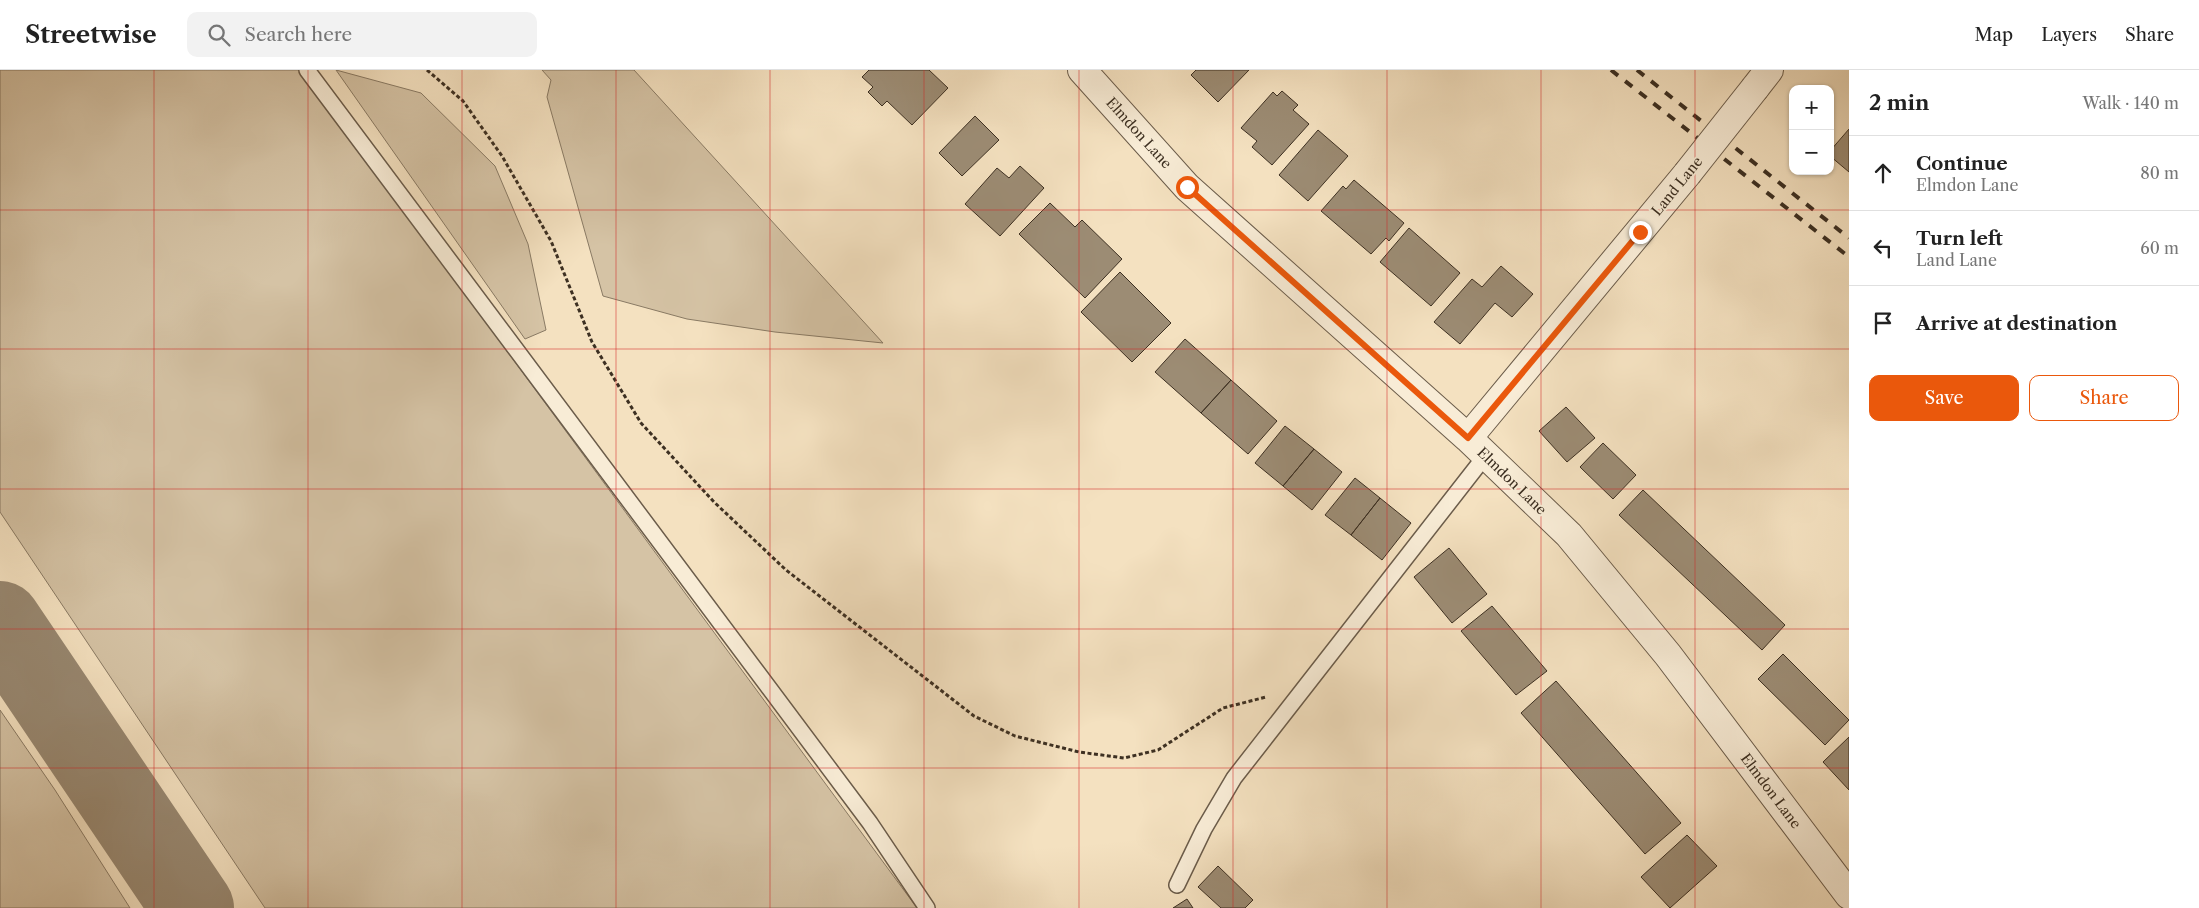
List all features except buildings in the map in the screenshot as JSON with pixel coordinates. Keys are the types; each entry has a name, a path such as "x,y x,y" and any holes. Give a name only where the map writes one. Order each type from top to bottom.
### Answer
{"street":[{"name":"Elmdon Lane","path":"1082,70 1187,187 1477,447 1569,535 1668,655 1849,895"},
{"name":"Land Lane","path":"1477,447 1762,79"}],"lane":[{"path":"307,70 870,823 927,908"},
{"path":"1177,884 1204,829 1234,778 1477,447"}],"path":[{"path":"427,70 463,101 502,156 550,241 592,342 641,424 714,502 786,570 974,716 1015,736 1079,752 1124,758 1158,750 1223,708 1275,695"}],"shaded area":[{"path":"0,70 302,70 917,908 265,908 0,512"},
{"path":"336,70 421,93 495,166 528,244 546,330 525,339"},
{"path":"542,70 634,70 883,343 775,332 687,319 603,296 547,97 551,80"},
{"path":"0,710 55,790 130,908 0,908"}],"taxiway":[{"path":"0,622 193,908"}],"railway":[{"path":"1611,70 1849,257"},
{"path":"1637,70 1849,238"}],"route":[{"path":"1187,187 1468,438 1640,232"}]}
